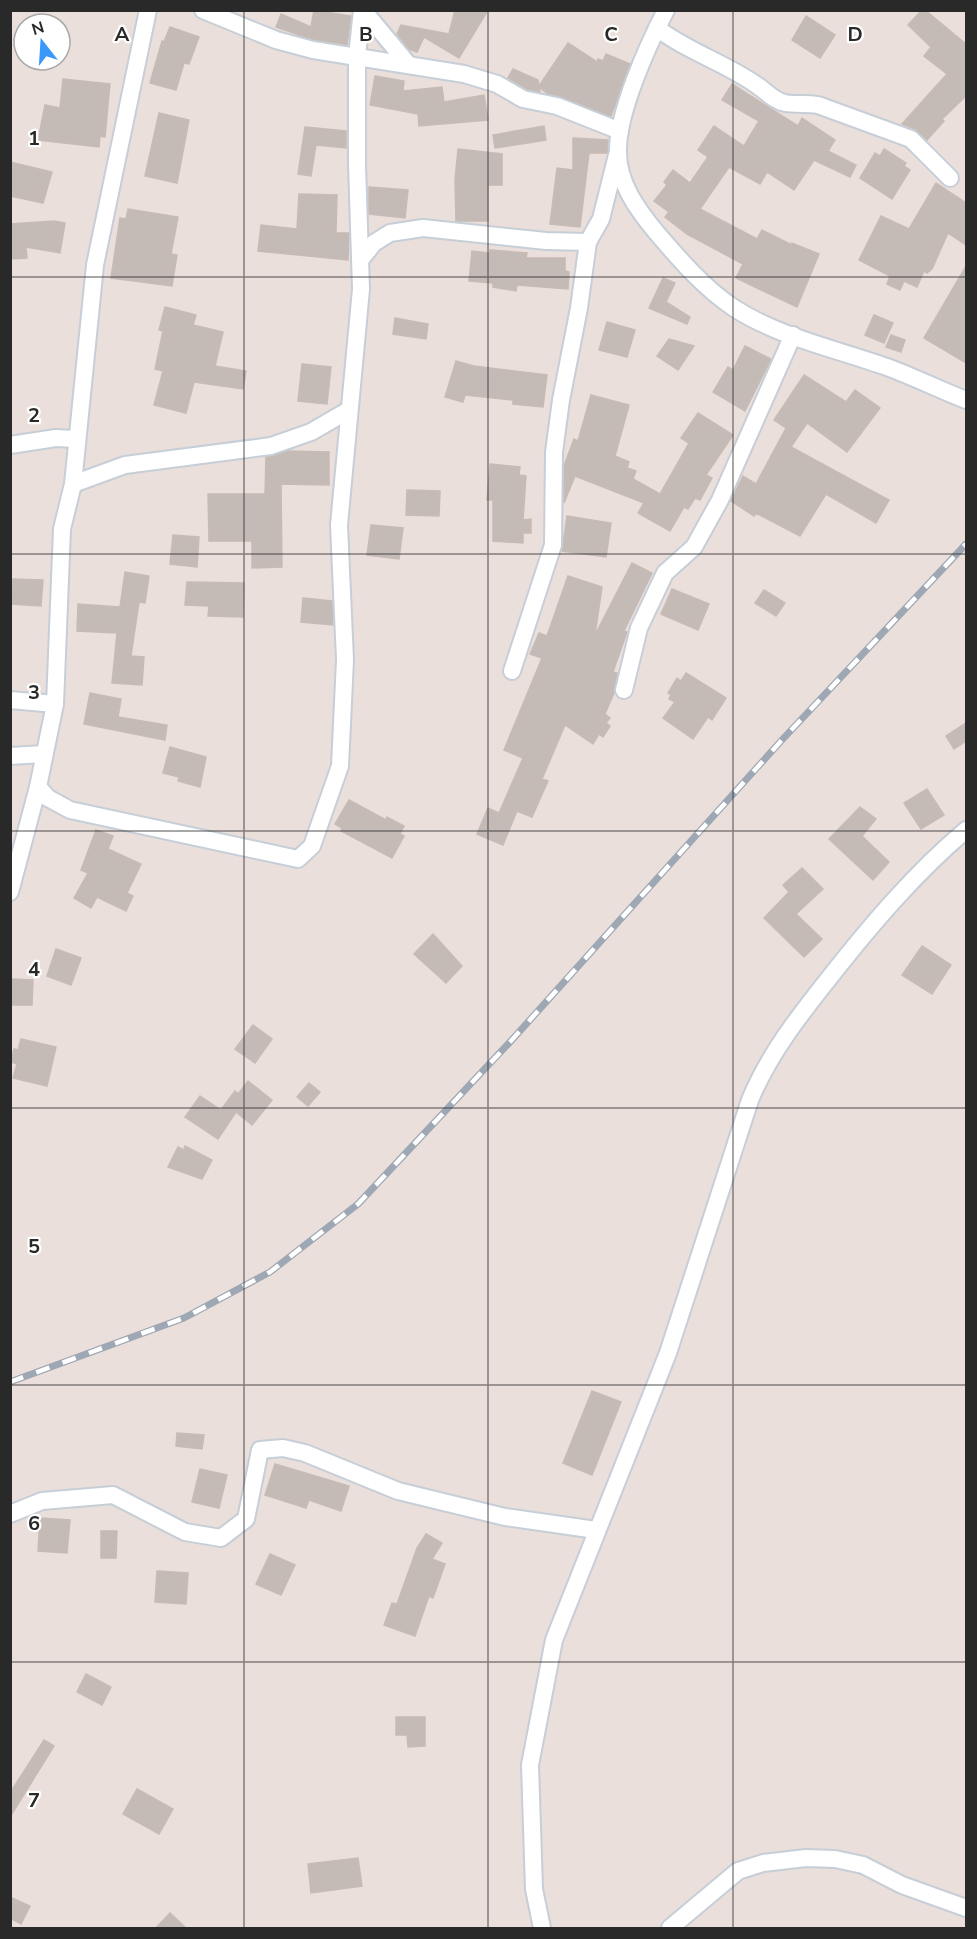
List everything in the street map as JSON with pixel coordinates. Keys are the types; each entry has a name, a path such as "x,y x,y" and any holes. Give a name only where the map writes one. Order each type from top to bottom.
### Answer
{"street":[{"path":"10,892 38,787 55,704 62,529 73,484 75,440 95,265 148,10"},
{"path":"203,10 276,40 313,50 464,74 497,84 523,99 557,106 620,131"},
{"path":"38,787 48,798 70,810 271,855 298,859 312,846 340,766 345,660 339,525 361,289 357,164 357,57 363,10"},
{"path":"363,10 408,64"},
{"path":"512,670 553,545 554,452 588,242 601,219 620,131 636,80 666,10"},
{"path":"657,28 677,44 759,86 771,98 785,103 802,102 818,105 911,139 950,178"},
{"path":"617,153 624,185 640,213 705,286 735,309 794,335 888,368 966,400"},
{"path":"361,259 374,243 390,233 423,228 546,241 588,242"},
{"path":"624,690 643,619 665,573 694,547 720,500 794,335"},
{"path":"73,484 125,465 271,446 311,432 349,410"},
{"path":"10,445 56,438 75,440"},
{"path":"10,700 55,704"},
{"path":"10,756 44,754"},
{"path":"542,1929 534,1889 530,1765 554,1640 668,1353 733,1148 764,1067 801,1013 869,927 942,850 966,830"},
{"path":"10,1514 42,1501 113,1495 185,1532 221,1538 246,1519 260,1450 283,1448 305,1454 398,1491 505,1517 596,1530"},
{"path":"670,1929 738,1871 764,1863 806,1858 835,1858 863,1865 902,1885 966,1908"}],"building":[{"path":"314,10 351,16 347,45 311,39 276,27 281,14 311,27"},
{"path":"455,10 488,10 459,58 424,37 417,52 409,49 397,34 401,25 449,34"},
{"path":"922,10 925,10 966,44 966,96 942,119 944,121 927,140 915,129 902,124 947,74 924,56 931,47 908,25"},
{"path":"806,16 835,35 820,58 792,40"},
{"path":"170,27 199,37 189,64 184,63 176,90 150,83 162,41 164,42"},
{"path":"568,43 597,62 598,59 603,61 606,54 630,64 611,116 548,94 539,87 540,92 527,89 508,78 513,69 538,80 539,86"},
{"path":"375,76 404,81 403,91 442,87 444,102 484,95 488,120 419,126 418,114 370,105"},
{"path":"63,79 110,84 105,137 100,136 99,147 38,140 45,105 60,108"},
{"path":"732,84 798,126 802,118 835,140 828,151 856,165 850,177 814,160 794,190 767,172 760,184 729,167 700,209 757,239 762,230 792,245 792,243 819,254 797,307 736,278 743,264 687,234 665,217 669,212 654,201 667,185 664,182 673,170 690,183 708,157 698,150 714,126 744,146 759,121 722,100"},
{"path":"159,113 189,120 177,183 145,176"},
{"path":"544,126 546,140 495,148 493,135"},
{"path":"305,127 346,131 346,148 316,145 311,176 298,174"},
{"path":"573,138 608,140 607,153 589,153 580,227 550,224 557,168 573,170"},
{"path":"458,149 502,154 502,185 488,185 488,221 456,221 455,180"},
{"path":"884,149 906,163 904,166 910,170 892,199 860,178 875,153 880,156"},
{"path":"10,162 52,172 43,203 10,196"},
{"path":"936,183 966,203 966,245 948,233 932,269 927,273 924,271 917,287 904,281 900,290 887,284 890,276 859,260 881,216 909,229"},
{"path":"369,187 408,190 405,218 369,214"},
{"path":"299,194 337,195 336,233 349,233 348,260 258,251 261,225 297,229"},
{"path":"128,209 178,217 171,254 177,255 172,286 111,278 120,218 126,219"},
{"path":"54,221 65,223 60,253 26,247 27,258 10,259 10,224"},
{"path":"490,250 527,253 526,258 565,258 565,271 569,272 568,289 517,285 516,291 493,287 493,283 469,281 472,251 490,253"},
{"path":"966,266 966,363 924,338"},
{"path":"663,278 675,283 666,302 690,317 687,324 649,308"},
{"path":"165,307 196,315 193,325 223,332 215,366 246,371 243,389 194,382 186,413 154,405 163,371 155,369 163,331 159,330"},
{"path":"874,315 893,323 884,343 865,335"},
{"path":"395,318 428,324 426,339 393,334"},
{"path":"607,322 635,330 627,357 599,350"},
{"path":"891,335 905,340 901,352 886,347"},
{"path":"669,339 694,346 678,370 657,356"},
{"path":"745,346 771,359 745,411 713,392 728,367 733,370"},
{"path":"456,361 474,366 547,375 543,407 513,404 513,400 465,395 463,402 445,397"},
{"path":"302,364 331,367 327,404 298,401"},
{"path":"804,375 846,402 855,390 880,408 847,452 807,423 791,447 889,500 876,523 826,494 800,536 756,513 754,516 731,501 743,476 756,484 786,428 774,420"},
{"path":"591,395 629,405 615,456 629,462 627,468 636,471 633,479 660,494 689,443 681,438 698,413 733,435 706,475 712,478 700,500 695,498 688,509 684,507 670,531 638,513 644,503 575,476 564,503 564,466 574,439 578,441"},
{"path":"288,451 329,452 329,485 281,484 282,567 252,568 252,541 209,541 208,494 265,494 266,457"},
{"path":"490,464 520,467 519,475 526,476 523,520 531,519 531,533 523,533 523,543 493,541 493,500 487,500"},
{"path":"407,490 440,491 439,516 406,515"},
{"path":"567,516 611,523 606,557 562,551"},
{"path":"371,525 403,528 399,559 367,555"},
{"path":"173,535 199,537 197,567 170,564"},
{"path":"632,563 652,573 624,631 627,632 613,672 617,673 614,693 605,714 610,718 606,723 610,726 603,737 599,734 593,744 565,725 542,779 548,781 532,817 517,811 503,845 477,834 488,808 499,813 523,758 504,750 542,658 530,654 539,633 547,636 568,576 602,587 595,635"},
{"path":"125,572 149,576 145,603 139,602 131,656 144,657 142,685 112,683 117,633 77,631 78,604 120,607"},
{"path":"13,579 43,580 41,606 11,604"},
{"path":"187,582 244,583 243,617 208,616 209,606 185,605"},
{"path":"672,589 709,604 698,630 661,614"},
{"path":"764,590 785,603 776,616 755,603"},
{"path":"303,598 332,601 333,625 301,622"},
{"path":"686,673 726,698 712,720 708,717 693,739 663,718 675,702 669,699 671,695 668,693 677,678 681,681"},
{"path":"90,693 121,699 118,717 167,725 165,740 84,724"},
{"path":"966,723 966,741 954,749 946,736"},
{"path":"170,747 206,757 200,787 178,781 179,777 163,773"},
{"path":"927,789 944,815 921,829 904,803"},
{"path":"349,800 386,820 387,817 404,826 400,834 404,836 392,858 341,831 342,828 335,824"},
{"path":"860,807 876,819 862,836 889,862 873,880 829,839"},
{"path":"96,830 113,836 108,849 141,864 127,893 133,896 126,911 97,897 91,908 74,898 88,873 81,870"},
{"path":"802,868 823,889 796,914 822,939 804,957 764,918 789,892 783,885"},
{"path":"433,934 462,966 446,983 414,954"},
{"path":"922,946 951,965 932,994 902,975"},
{"path":"56,949 81,958 71,985 47,976"},
{"path":"10,979 33,980 32,1005 10,1005"},
{"path":"253,1025 272,1039 255,1063 235,1049"},
{"path":"21,1039 56,1047 47,1086 13,1078 17,1064 11,1062 14,1049 18,1050"},
{"path":"248,1081 272,1100 252,1125 236,1112 218,1139 185,1117 200,1096 221,1110 235,1091 238,1094"},
{"path":"309,1083 320,1092 308,1106 297,1097"},
{"path":"185,1146 212,1160 202,1179 168,1167 178,1147 184,1150"},
{"path":"592,1391 621,1402 592,1475 563,1463"},
{"path":"177,1433 204,1435 202,1449 176,1446"},
{"path":"275,1464 349,1486 341,1511 309,1500 306,1508 265,1495"},
{"path":"200,1469 227,1475 219,1508 192,1502"},
{"path":"40,1518 70,1520 67,1553 38,1551"},
{"path":"101,1531 117,1531 116,1558 101,1558"},
{"path":"426,1534 442,1543 432,1559 445,1564 433,1598 429,1596 415,1636 384,1625 392,1603 397,1604 417,1548"},
{"path":"270,1554 295,1565 281,1595 256,1584"},
{"path":"157,1571 188,1573 186,1604 155,1602"},
{"path":"86,1674 111,1687 102,1705 77,1692"},
{"path":"396,1717 425,1717 425,1746 408,1747 407,1735 396,1735"},
{"path":"44,1740 54,1746 10,1817 10,1793"},
{"path":"137,1789 173,1809 159,1834 123,1814"},
{"path":"358,1858 362,1886 311,1893 308,1864"},
{"path":"10,1897 30,1906 21,1924 10,1918"},
{"path":"170,1913 187,1929 155,1929"}],"railway":[{"path":"10,1382 184,1318 270,1272 358,1204 510,1042 781,741 966,544"}]}
